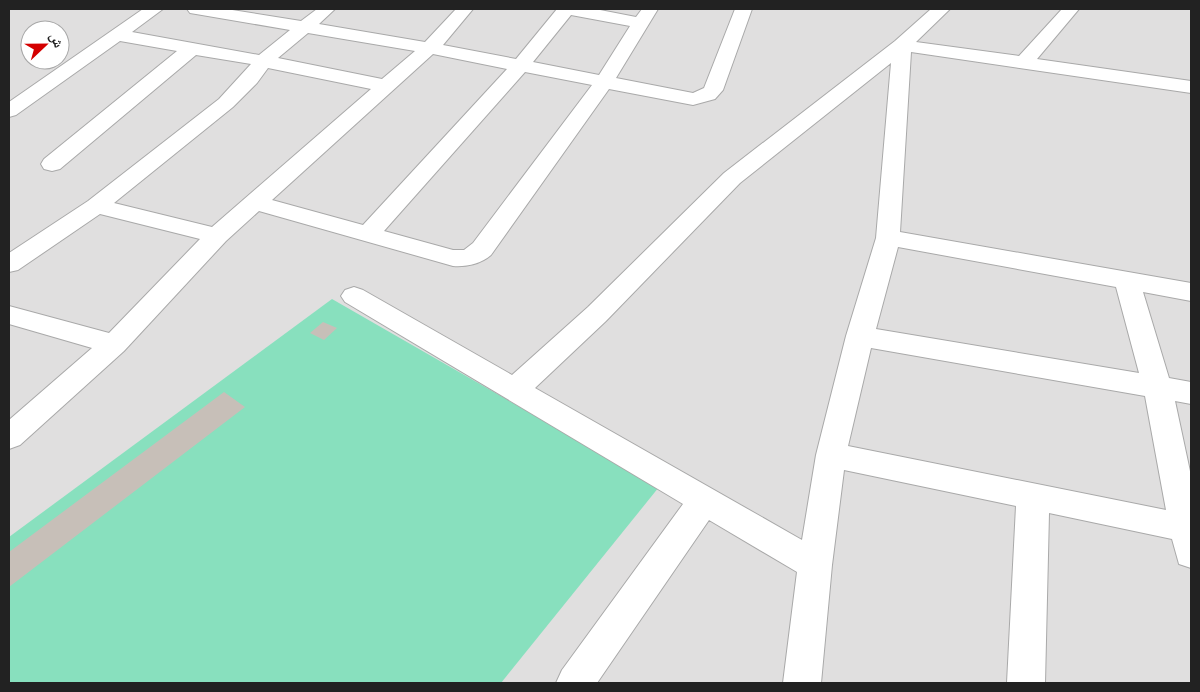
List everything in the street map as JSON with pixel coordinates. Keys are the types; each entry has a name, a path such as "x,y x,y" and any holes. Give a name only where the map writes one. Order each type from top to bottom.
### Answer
{"street":[{"path":"9,111 154,9"},
{"path":"196,9 429,48 693,99 708,96 713,90 743,9"},
{"path":"9,264 96,206 226,102 250,79 263,61 327,9"},
{"path":"9,437 114,344 217,236 429,48 459,9"},
{"path":"254,202 367,234 453,258 463,259 478,253 605,81 646,16 567,9 520,66 367,234"},
{"path":"514,390 598,314 732,178 902,45 941,9"},
{"path":"1025,61 1071,9"},
{"path":"116,35 263,61 386,86"},
{"path":"902,45 1025,61 1191,87"},
{"path":"802,683 815,565 831,455 860,336 888,238 902,45"},
{"path":"52,164 193,48"},
{"path":"96,206 217,236"},
{"path":"888,238 1191,292"},
{"path":"831,455 1034,497 1189,537 1158,389 1127,281"},
{"path":"354,296 815,565"},
{"path":"9,315 114,344"},
{"path":"860,336 1158,389 1191,393"},
{"path":"1026,683 1034,497"},
{"path":"575,683 704,501"}],"shaded area":[{"path":"9,9 1191,9 1191,683 9,683"}],"green space":[{"path":"332,299 659,487 501,683 9,683 9,537"}],"building":[{"path":"323,322 337,328 324,340 310,333"},
{"path":"224,392 245,407 9,587 9,552"}]}
